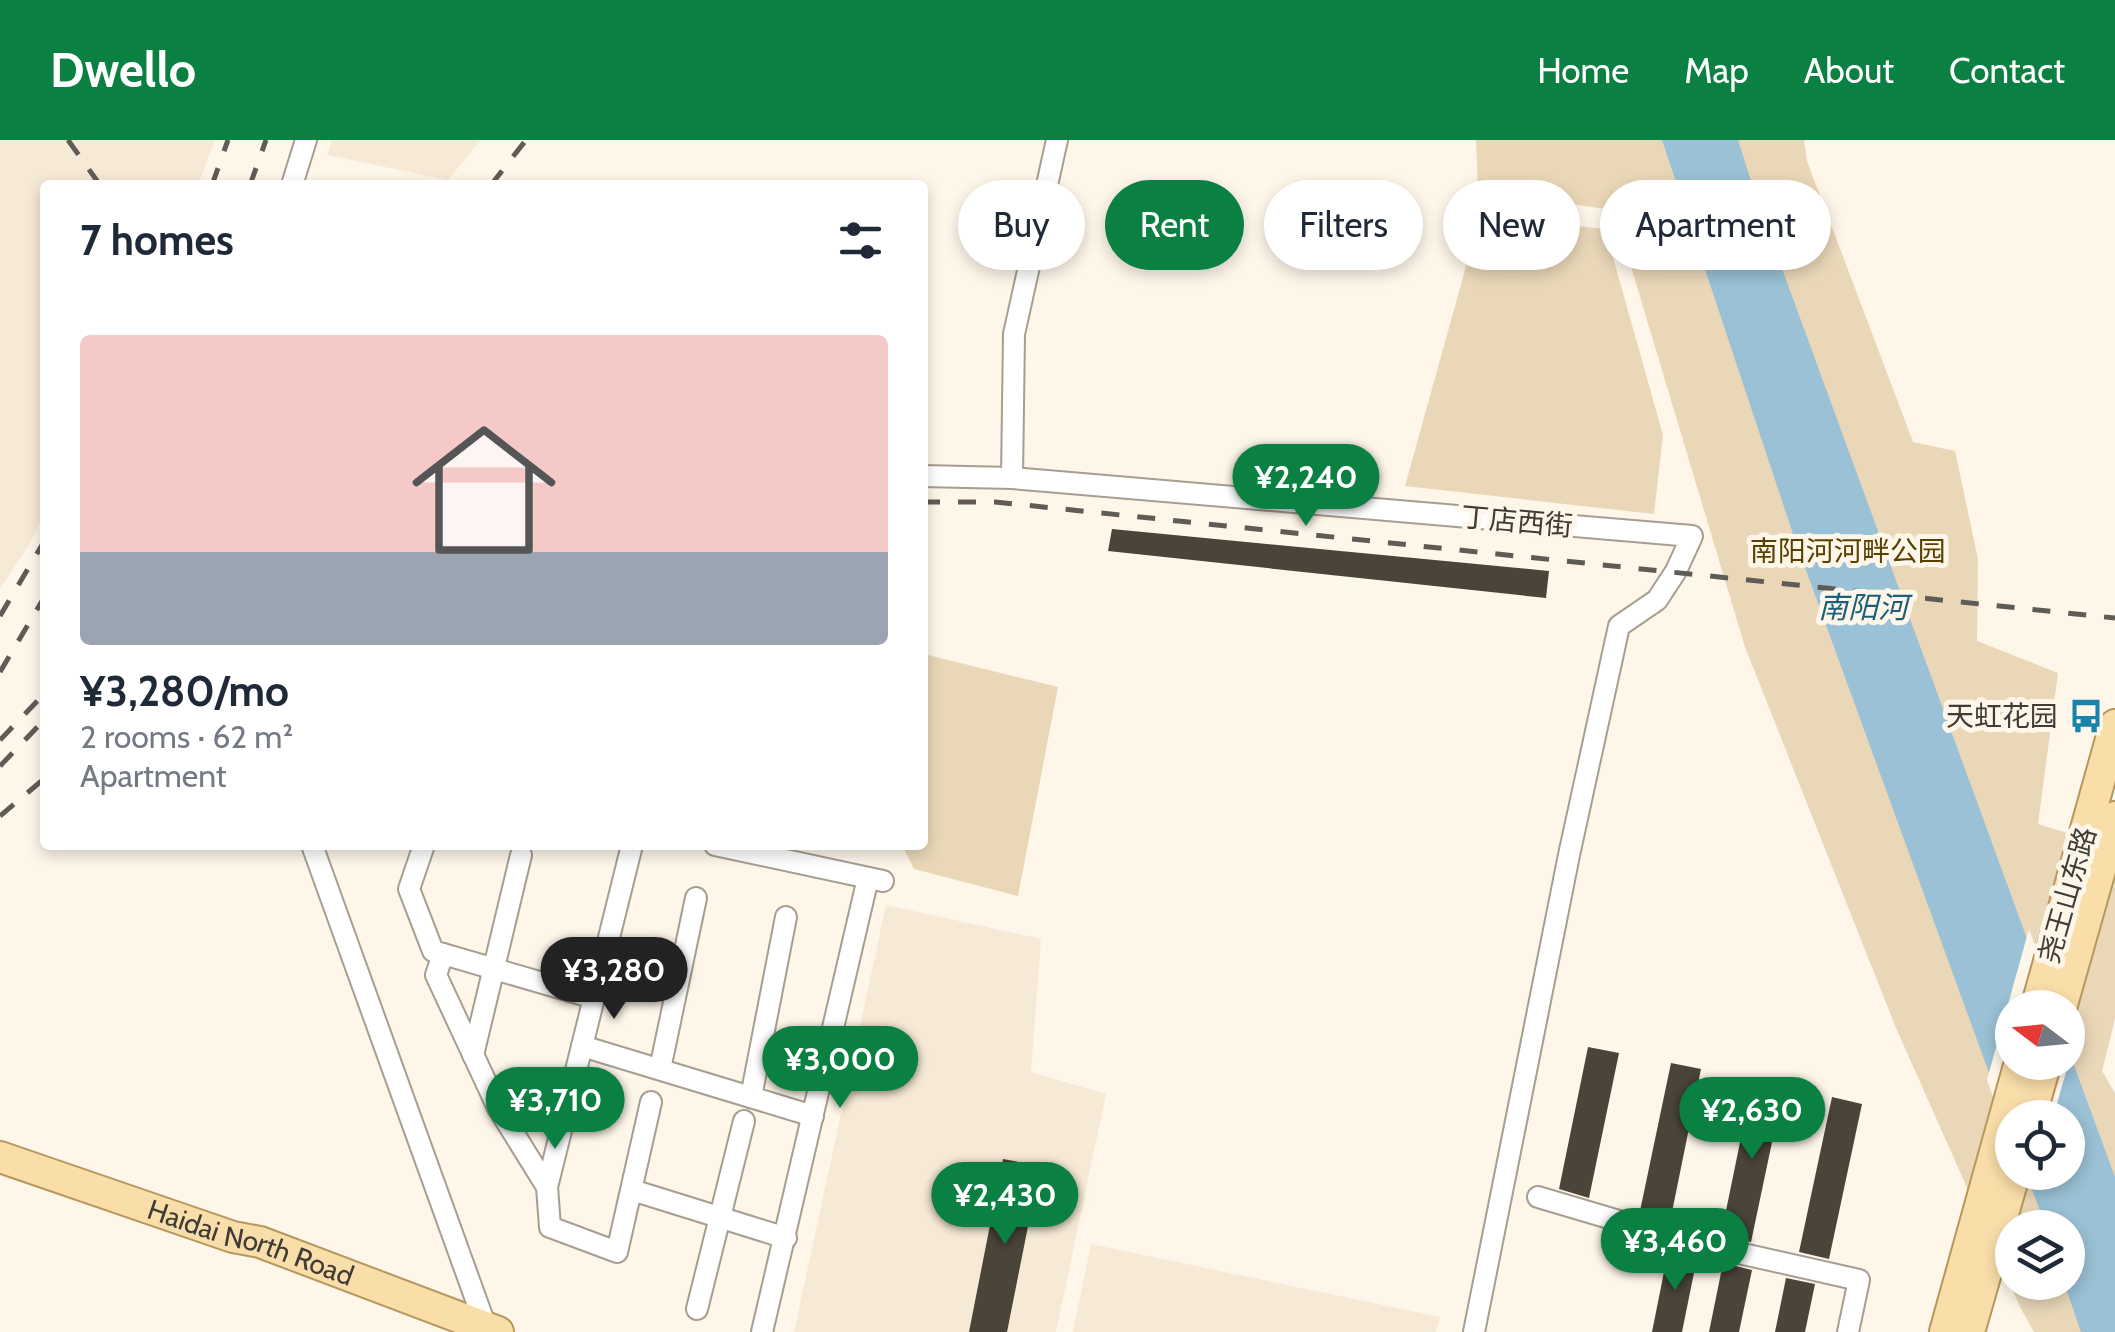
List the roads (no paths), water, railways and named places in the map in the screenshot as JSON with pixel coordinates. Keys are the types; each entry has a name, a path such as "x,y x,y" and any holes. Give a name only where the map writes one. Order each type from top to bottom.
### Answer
{"main road":[{"name":"尧王山东路","path":"2065,990 2104,811 2115,725"},
{"name":"尧王山东路","path":"2042,990 2104,811"},
{"path":"1945,1332 2015,1080"},
{"name":"Haidai North Road","path":"0,1160 233,1237 260,1242 491,1330"},
{"name":"Haidai North Road","path":"0,1160 444,1332"},
{"path":"1970,1332 2009,1190"}],"street":[{"path":"294,180 306,140"},
{"path":"1012,478 1014,334 1058,140"},
{"name":"丁店西街","path":"928,476 1012,478 1692,536 1676,572 1656,600 1619,626 1569,854 1474,1332"},
{"path":"314,850 491,1330"},
{"path":"422,850 410,889 433,951 594,998"},
{"path":"631,850 548,1187 550,1226 616,1252 651,1102"},
{"path":"740,850 876,879 813,1116 762,1332"},
{"path":"473,1055 521,855"},
{"path":"660,1069 696,898"},
{"path":"751,1097 786,918"},
{"path":"443,954 436,975 498,1108 548,1187"},
{"path":"582,1046 813,1116"},
{"path":"697,1309 744,1122"},
{"path":"632,1190 786,1238"},
{"path":"1538,1197 1690,1242 1858,1280 1848,1332"}],"water":[{"name":"南阳河","path":"1662,140 1738,140 1751,180 1675,180"},
{"name":"南阳河","path":"1705,270 1782,270 2046,990 1995,990 1995,1080 2079,1080 2115,1177 2115,1332 2081,1332 2070,1300 2085,1300 2085,1210 2040,1210 2032,1190 2085,1190 2085,1100 1999,1100 1795,540"}],"railway":[{"path":"68,140 96,180"},
{"path":"214,180 228,140"},
{"path":"252,180 266,140"},
{"path":"495,180 526,140"},
{"path":"928,502 995,502 2115,618"},
{"path":"0,616 40,548"},
{"path":"0,672 40,604"},
{"path":"0,740 40,698"},
{"path":"0,766 40,724"},
{"path":"0,816 40,782"}],"place":[{"name":"天虹花园","path":"2086,716"}],"park label":[{"name":"南阳河河畔公园","path":"1848,551"}]}
